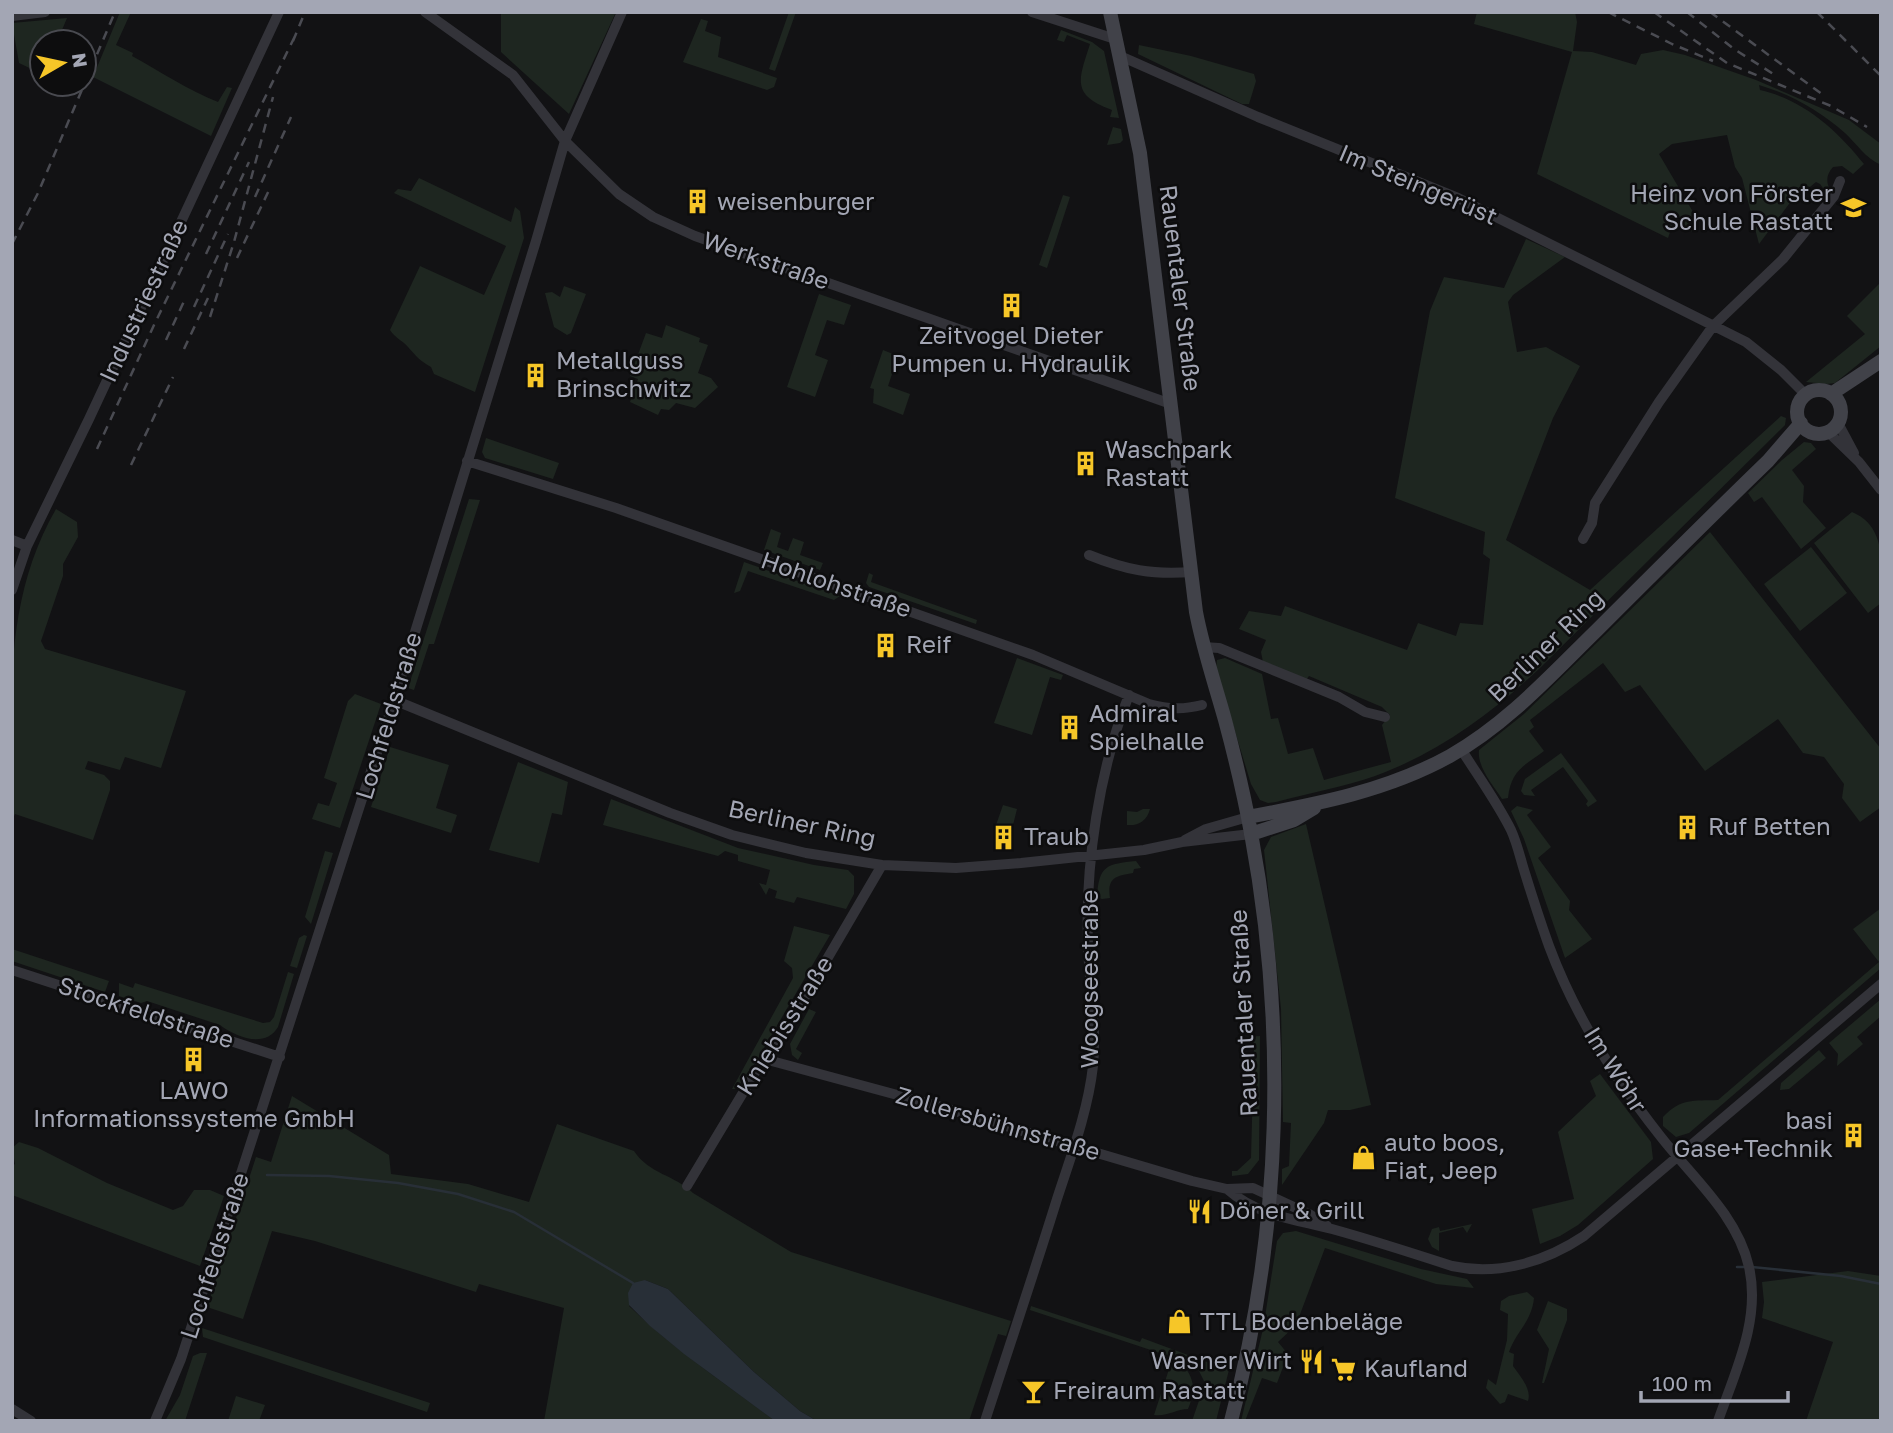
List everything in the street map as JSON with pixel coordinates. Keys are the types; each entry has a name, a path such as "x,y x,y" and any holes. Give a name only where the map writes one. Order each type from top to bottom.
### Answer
{"street":[{"path":"12,16 46,12"},
{"name":"Industriestraße","path":"12,590 27,545 89,419 279,12"},
{"name":"Werkstraße","path":"425,12 513,75 565,141 619,194 667,224 1171,404"},
{"name":"Lochfeldstraße","path":"155,1421 181,1359 280,1057 537,241 565,141 622,12"},
{"path":"1032,12 1115,39"},
{"name":"Rauentaler Straße","path":"1110,12 1140,153 1203,647 1225,719 1248,817 1270,978 1275,1051 1268,1213 1252,1327 1231,1421"},
{"name":"Im Steingerüst","path":"1118,55 1269,122 1458,198 1756,348 1806,395"},
{"path":"1583,539 1592,523 1595,503 1659,402 1713,326 1783,258 1834,195 1840,181"},
{"path":"1880,362 1835,400 1833,427 1881,489"},
{"path":"1833,427 1806,428 1798,418 1799,406 1806,395 1819,391 1835,400"},
{"name":"Berliner Ring","path":"1182,842 1206,830 1248,817 1318,805 1405,777 1461,749 1513,712 1538,689 1768,461 1806,428"},
{"name":"Hohlohstraße","path":"467,461 616,508 839,586 1033,655 1168,709 1180,710 1202,705"},
{"path":"12,540 27,545"},
{"path":"1089,555 1123,568 1143,572 1192,572"},
{"path":"1203,647 1219,649 1339,697 1365,712 1385,717"},
{"name":"Woogseestraße","path":"985,1421 1074,1145 1093,1068 1094,1032 1088,944 1093,856 1105,776 1118,721 1129,695"},
{"name":"Berliner Ring","path":"394,700 670,813 732,835 806,853 883,865 956,868 1144,850 1182,842 1251,834 1294,820 1318,805"},
{"name":"Im Wöhr","path":"1461,749 1511,831 1551,950 1587,1027 1625,1092 1730,1221 1739,1239 1750,1272 1751,1316 1748,1334 1718,1421"},
{"name":"Kniebisstraße","path":"687,1186 756,1071 768,1060 883,865"},
{"name":"Stockfeldstraße","path":"12,970 280,1057"},
{"path":"1268,1213 1287,1220 1330,1228 1461,1268 1495,1269 1553,1254 1571,1245 1881,984"},
{"name":"Zollersbühnstraße","path":"768,1060 1074,1145 1192,1181 1227,1189 1253,1188 1269,1195"},
{"name":"Zollersbühnstraße","path":"1227,1189 1268,1213"},
{"path":"1269,1195 1309,1214 1330,1228"},
{"path":"12,1409 31,1421"}],"shaded area":[{"path":"120,12 131,12 116,45 185,86 218,102 227,87 232,88 211,136 98,80 98,65"},
{"path":"501,12 616,12 569,114 501,52"},
{"path":"789,12 796,12 775,71 769,69"},
{"path":"1477,12 1575,12 1577,22 1573,51 1592,52 1636,65 1641,54 1663,50 1756,80 1849,120 1881,144 1881,165 1870,159 1825,117 1793,98 1759,85 1760,90 1791,101 1818,118 1843,140 1864,164 1853,174 1842,166 1833,167 1827,178 1830,190 1826,192 1816,182 1789,204 1759,244 1742,178 1735,167 1727,135 1672,144 1659,154 1696,217 1693,232 1673,223 1668,238 1537,174 1572,52 1474,24"},
{"path":"67,18 63,28 28,28 28,67 19,63 12,23"},
{"path":"701,19 708,21 705,31 721,37 718,57 777,78 774,87 767,90 683,62"},
{"path":"1061,30 1092,42 1104,51 1119,118 1110,117 1112,110 1089,98 1081,85 1090,44 1067,35 1064,42 1057,40"},
{"path":"1139,45 1254,74 1256,81 1249,104 1242,104 1138,54"},
{"path":"1113,127 1121,129 1123,140 1107,145"},
{"path":"419,178 511,222 515,207 520,211 524,238 475,392 434,374 431,367 390,330 420,266 484,295 506,246 394,193 398,189 411,191"},
{"path":"1063,195 1070,197 1047,268 1039,265"},
{"path":"1526,239 1565,257 1513,295 1508,302 1517,352 1546,347 1580,366 1553,418 1506,540 1590,590 1781,416 1786,418 1785,425 1541,667 1484,716 1443,743 1375,776 1276,802 1260,800 1251,784 1216,669 1217,660 1225,658 1262,674 1271,719 1278,718 1288,754 1313,748 1324,780 1391,762 1382,725 1390,715 1382,707 1309,676 1306,680 1263,662 1261,652 1266,640 1239,629 1249,611 1281,616 1285,606 1407,650 1418,623 1456,636 1460,623 1483,625 1490,559 1483,554 1485,532 1395,498 1430,311 1444,277 1504,288"},
{"path":"1881,282 1881,346 1835,383 1806,382 1865,334 1847,316"},
{"path":"564,286 586,294 571,333 567,335 554,327 545,293 552,292 560,297"},
{"path":"819,294 851,305 844,325 827,320 815,355 828,360 815,397 787,387"},
{"path":"666,325 700,338 699,342 708,345 698,373 711,378 718,387 695,408 676,403 669,410 661,409 658,415 630,402 638,379 630,376 646,333 662,338"},
{"path":"883,350 898,356 888,386 910,394 903,415 873,403 874,389 870,388"},
{"path":"486,438 559,463 553,479 485,458 482,452"},
{"path":"1804,442 1811,443 1816,449 1792,470 1804,486 1803,502 1826,528 1801,549 1762,497 1754,502 1748,493"},
{"path":"469,499 480,500 434,644 429,644 414,690 408,688"},
{"path":"56,509 77,522 78,537 63,564 63,576 41,641 45,649 186,691 161,768 125,757 120,770 88,761 85,769 104,775 110,781 110,790 93,840 15,814 12,821 11,700 17,622 38,546"},
{"path":"1852,512 1872,528 1880,551 1881,603 1868,613 1814,543"},
{"path":"771,529 781,533 777,547 788,551 793,538 804,542 800,555 823,563 820,570 764,550"},
{"path":"1710,532 1881,749 1881,807 1860,822 1842,798 1844,784 1824,757 1803,753 1778,719 1705,771 1640,685 1625,692 1603,663 1530,720 1534,727 1529,731 1544,751 1515,775 1508,798 1502,799 1480,763 1479,750 1524,714"},
{"path":"1811,547 1847,593 1800,631 1764,584"},
{"path":"744,562 840,596 834,600 748,571 740,591 734,593"},
{"path":"869,573 873,575 871,582 977,620 976,624 869,587 866,583"},
{"path":"1017,658 1063,675 1061,680 1050,677 1032,735 994,723"},
{"path":"355,694 381,704 340,828 312,819 318,803 329,806 337,783 324,778 348,701"},
{"path":"390,747 449,765 436,808 457,815 451,833 371,807"},
{"path":"1561,753 1597,801 1588,807 1588,801 1563,767 1531,790 1535,796 1524,795 1521,791 1525,779"},
{"path":"518,762 568,782 562,815 552,813 539,863 489,850"},
{"path":"611,799 738,848 848,870 854,876 854,894 846,909 797,897 794,903 775,898 777,891 769,888 766,895 759,883 766,885 770,870 738,861 738,855 725,851 718,856 603,825"},
{"path":"1003,805 1017,809 1012,829 996,825"},
{"path":"1517,806 1533,810 1527,815 1551,847 1538,858 1570,901 1569,910 1592,939 1565,958 1524,839 1511,811"},
{"path":"1150,809 1144,820 1135,825 1127,825 1127,811 1137,812"},
{"path":"1306,824 1371,1105 1350,1110 1328,1110 1324,1123 1282,1185 1282,1169 1289,1166 1291,1123 1283,1122 1281,1009 1264,850 1271,837"},
{"path":"325,851 333,853 311,924 305,917"},
{"path":"1136,861 1141,868 1111,882 1110,898 1097,897 1100,878 1106,868 1118,863"},
{"path":"1881,908 1881,968 1689,1133 1676,1137 1663,1126 1663,1117 1676,1106 1694,1101 1718,1100 1879,962 1853,929"},
{"path":"794,926 830,935 740,1089 732,1089 793,978 792,968 784,961"},
{"path":"307,936 297,968 290,966 299,938"},
{"path":"12,949 109,981 105,992 12,961"},
{"path":"288,972 294,974 278,1027 266,1038 242,1037 220,1025 147,1001 141,1003 119,996 119,983 133,988 135,983 263,1023 270,1022 274,1017"},
{"path":"1881,999 1881,1016 1857,1037 1863,1044 1837,1066 1838,1054 1829,1043"},
{"path":"809,1009 816,1012 796,1049 802,1053 798,1060 792,1055 790,1044"},
{"path":"1260,1036 1259,1160 1248,1174 1232,1176 1232,1171 1237,1171 1251,1158 1254,1046 1246,1046 1246,1037"},
{"path":"1819,1050 1826,1058 1789,1089 1780,1090 1781,1083"},
{"path":"1600,1074 1651,1142 1653,1159 1578,1225 1540,1244 1532,1209 1574,1199 1558,1132 1596,1096 1590,1081"},
{"path":"292,1096 389,1155 391,1174 468,1184 529,1202 557,1124 634,1151 647,1165 791,1252 1011,1321 1006,1336 998,1334 969,1421 817,1421 800,1411 754,1372 668,1289 645,1280 629,1306 682,1352 775,1421 544,1421 564,1308 479,1284 476,1292 315,1241 272,1231 243,1319 207,1307 256,1157 271,1162"},
{"path":"19,1142 38,1148 107,1183 173,1210 183,1206 194,1190 210,1190 224,1196 200,1266 12,1195 12,1166 15,1164 12,1148"},
{"path":"1472,1224 1467,1233 1463,1227 1439,1233 1439,1251 1432,1247 1428,1239 1432,1229 1439,1227 1440,1231"},
{"path":"1296,1231 1421,1269 1467,1279 1474,1288 1436,1284 1325,1248 1296,1325 1278,1342 1288,1354 1277,1383 1262,1378 1245,1421 1241,1421 1263,1329 1277,1241 1283,1233"},
{"path":"1848,1271 1881,1276 1881,1421 1806,1421 1833,1342 1762,1318 1762,1282"},
{"path":"645,1280 668,1289 754,1372 800,1411 817,1421 775,1421 684,1354 629,1305 628,1293 633,1283"},
{"path":"1527,1292 1534,1298 1533,1306 1509,1352 1514,1354 1513,1366 1527,1387 1528,1401 1508,1394 1505,1402 1500,1404 1486,1388 1488,1379 1496,1385 1507,1340 1508,1314 1500,1310 1501,1301 1509,1296"},
{"path":"1548,1301 1567,1309 1567,1320 1542,1383 1549,1349 1537,1330"},
{"path":"1031,1306 1140,1342 1142,1338 1223,1368 1226,1361 1231,1362 1216,1421 1192,1421 1205,1383 1196,1365 1030,1310"},
{"path":"202,1328 430,1403 427,1412 203,1337"},
{"path":"207,1353 185,1421 165,1421 180,1395 193,1356"},
{"path":"1171,1363 1186,1369 1189,1374 1193,1389 1190,1404 1188,1409 1154,1415"},
{"path":"236,1396 265,1405 259,1421 228,1421"}],"waterway":[{"path":"267,1175 329,1176 398,1183 458,1194 514,1212 633,1283"},
{"path":"1737,1267 1746,1267"},
{"path":"1752,1267 1841,1276 1881,1284"}],"railway":[{"path":"12,244 38,193 115,12"},
{"path":"293,41 305,12"},
{"path":"1608,12 1713,61"},
{"path":"1654,12 1727,63 1831,106 1867,127"},
{"path":"1687,12 1734,49 1778,77"},
{"path":"1710,12 1826,97"},
{"path":"1817,12 1881,76"},
{"path":"97,449 154,325 296,34"},
{"path":"210,317 234,242 273,97"},
{"path":"255,197 291,117"},
{"path":"206,254 249,162"},
{"path":"237,258 270,188"},
{"path":"194,307 228,234"},
{"path":"166,340 186,297"},
{"path":"184,349 208,298"},
{"path":"131,465 173,377"}],"place":[{"name":"weisenburger","path":"697,202"},
{"name":"Heinz von Förster Schule Rastatt","path":"1853,208"},
{"name":"Zeitvogel Dieter Pumpen u. Hydraulik","path":"1011,305"},
{"name":"Metallguss Brinschwitz","path":"536,375"},
{"name":"Waschpark Rastatt","path":"1085,464"},
{"name":"Reif","path":"886,645"},
{"name":"Admiral Spielhalle","path":"1069,728"},
{"name":"Ruf Betten","path":"1688,827"},
{"name":"Traub","path":"1004,837"},
{"name":"LAWO Informationssysteme GmbH","path":"194,1060"},
{"name":"basi Gase+Technik","path":"1853,1135"},
{"name":"auto boos, Fiat, Jeep","path":"1364,1157"},
{"name":"Döner & Grill","path":"1199,1211"},
{"name":"TTL Bodenbeläge","path":"1180,1322"},
{"name":"Wasner Wirt","path":"1312,1361"},
{"name":"Kaufland","path":"1344,1369"},
{"name":"Freiraum Rastatt","path":"1033,1391"}]}
